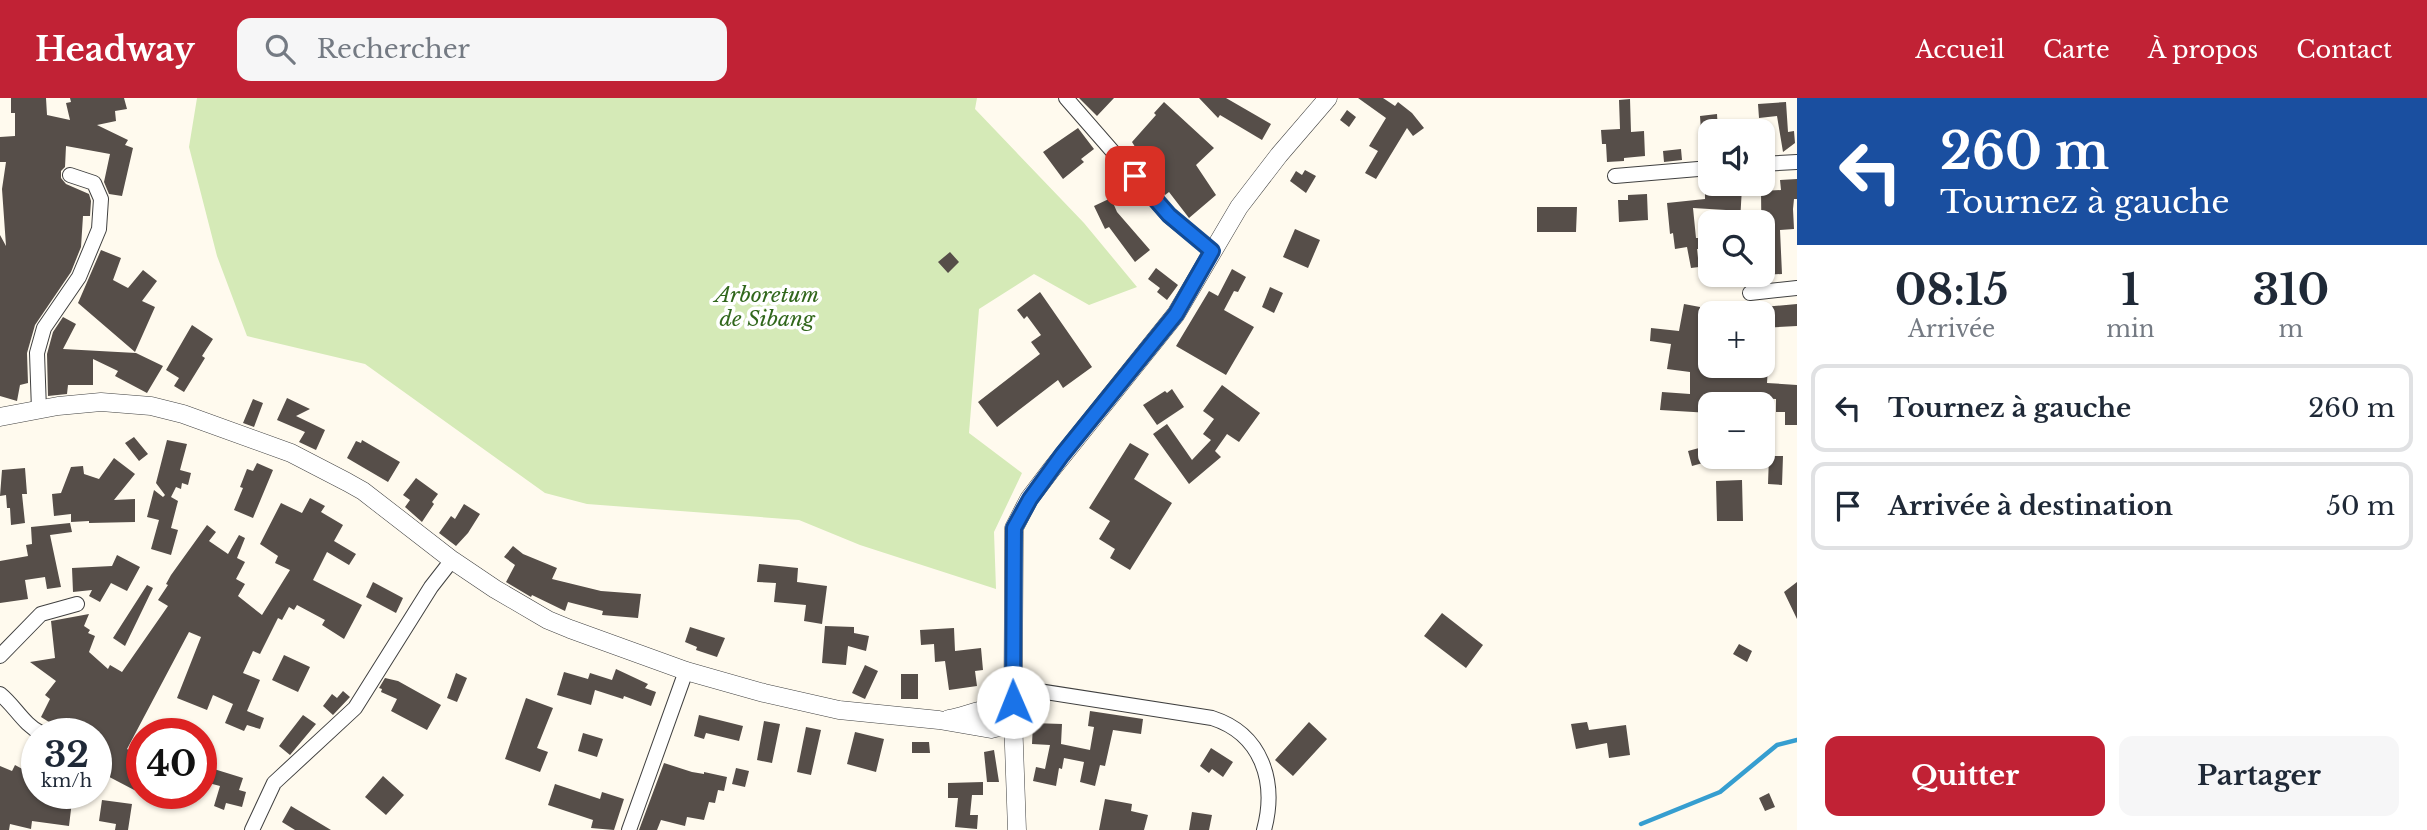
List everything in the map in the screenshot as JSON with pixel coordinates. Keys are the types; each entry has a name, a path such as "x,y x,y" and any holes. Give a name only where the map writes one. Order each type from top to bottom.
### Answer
{"street":[{"path":"1066,98 1169,215 1212,251"},
{"path":"1017,830 1013,718 1014,528 1021,512 1062,455 1176,314 1250,192 1328,98"},
{"path":"1775,163 1797,162"},
{"path":"1615,176 1698,169"},
{"path":"39,410 37,353 44,328 79,277 99,229 101,199 94,183 70,175"},
{"path":"1750,293 1797,288"},
{"path":"0,417 101,402 150,406 207,422 291,453 363,491 452,560 512,600 548,620 686,671 839,710 939,720 972,720 994,708 1008,712 1013,718"},
{"path":"252,830 274,783 355,708 431,587 452,560"},
{"path":"0,656 41,614 77,604"},
{"path":"972,720 997,695 1013,662"},
{"path":"629,830 686,671"},
{"path":"1013,687 1212,718 1228,723 1249,741 1269,782 1268,817 1264,830"},
{"path":"0,694 24,718"},
{"path":"972,720 1003,744 1016,768"}],"green space":[{"name":"Arboretum de Sibang","path":"197,98 977,98 975,109 1084,223 1137,287 1089,305 1034,274 979,309 969,433 1022,473 994,532 996,589 860,545 799,520 587,504 545,493 365,364 247,336 217,256 189,147"}],"building":[{"path":"11,98 46,98 47,115 70,120 66,103 71,102 70,98 124,98 127,109 115,111 116,121 97,125 128,140 125,145 133,148 122,196 109,194 104,182 110,154 66,146 65,167 61,171 61,178 66,184 89,194 90,216 83,216 81,247 71,272 35,325 27,353 28,383 20,385 17,401 0,396 0,235 6,246 2,189 6,162 0,162 0,137 15,136 15,113 11,113"},
{"path":"1079,98 1114,98 1097,116"},
{"path":"1199,98 1226,98 1271,124 1262,140 1220,115 1218,118"},
{"path":"1358,98 1383,98 1395,106 1398,102 1412,113 1424,128 1413,136 1407,128 1376,179 1365,173 1378,151 1369,146 1386,118"},
{"path":"1630,99 1631,132 1644,131 1645,156 1607,162 1606,144 1602,144 1601,130 1620,129 1619,100"},
{"path":"1164,102 1214,148 1196,165 1216,195 1189,218 1169,192 1165,195 1132,142"},
{"path":"1786,102 1788,132 1794,131 1795,143 1783,152 1777,116 1759,118 1758,104"},
{"path":"1347,110 1356,117 1349,127 1340,120"},
{"path":"1717,114 1717,119 1700,119 1700,116"},
{"path":"1078,128 1094,149 1081,159 1084,162 1063,179 1043,152"},
{"path":"1681,149 1682,160 1664,162 1663,151"},
{"path":"1305,170 1316,176 1306,193 1290,181 1296,171 1302,175"},
{"path":"1797,179 1797,199 1794,199 1793,209 1794,229 1780,230 1782,274 1775,274 1775,210 1761,210 1761,196 1775,196 1775,190 1781,190 1780,180"},
{"path":"1647,194 1648,220 1619,222 1618,200 1628,200 1628,195"},
{"path":"1705,196 1741,196 1741,210 1693,208 1698,238 1698,267 1691,268 1687,247 1675,249 1673,233 1670,234 1667,203 1705,199"},
{"path":"1111,198 1117,212 1150,250 1135,262 1109,227 1105,229 1094,206"},
{"path":"1537,207 1577,207 1576,232 1537,232"},
{"path":"1295,229 1320,240 1308,268 1283,257"},
{"path":"101,250 121,258 113,280 128,288 143,270 157,281 142,301 155,307 135,352 78,303"},
{"path":"950,252 959,262 948,273 938,262"},
{"path":"1156,268 1178,285 1167,300 1157,292 1160,288 1148,279"},
{"path":"1232,269 1246,277 1238,292 1234,291 1224,310 1254,327 1226,375 1176,346 1209,291 1218,296"},
{"path":"1270,287 1283,293 1274,313 1262,307"},
{"path":"1040,292 1092,367 1063,388 1058,380 997,427 978,402 1040,354 1031,342 1041,335 1027,316 1024,319 1017,310"},
{"path":"1684,304 1698,307 1698,378 1767,378 1767,383 1797,385 1797,425 1785,425 1785,412 1776,412 1775,392 1698,392 1698,412 1660,410 1662,392 1690,394 1690,372 1667,369 1671,344 1650,341 1651,328 1679,331"},
{"path":"1797,304 1797,326 1775,327 1775,306"},
{"path":"63,317 76,324 63,349 136,353 163,366 147,393 115,376 118,371 93,359 93,385 68,385 67,394 48,396 47,354 53,332"},
{"path":"192,325 213,339 202,356 205,358 184,392 174,386 179,378 166,370"},
{"path":"1222,385 1260,413 1239,442 1227,434 1215,451 1221,457 1189,484 1153,434 1167,424 1192,460 1211,440 1203,434 1214,419 1203,411"},
{"path":"1172,389 1184,407 1157,425 1143,405"},
{"path":"287,398 310,409 296,416 325,430 316,450 299,442 305,432 277,420"},
{"path":"253,399 263,403 254,427 243,423"},
{"path":"134,437 148,454 139,461 125,443"},
{"path":"167,440 187,444 180,470 191,473 188,485 182,483 181,489 176,487 171,497 178,501 171,528 178,530 171,555 151,549 159,520 147,517 154,490 163,497 165,495 156,483"},
{"path":"362,440 400,462 388,482 347,458 356,441 361,443"},
{"path":"1130,443 1149,454 1134,479 1172,503 1130,570 1110,558 1115,549 1099,539 1110,521 1089,508"},
{"path":"1698,448 1698,464 1692,466 1688,451"},
{"path":"1775,456 1783,456 1782,485 1768,484 1769,469 1775,469"},
{"path":"114,458 135,474 114,500 135,499 135,522 71,522 71,514 54,516 52,494 61,493 71,467 83,466 84,474 99,479"},
{"path":"257,463 273,470 253,518 234,510 247,469 253,471"},
{"path":"25,468 27,494 22,494 25,523 11,525 6,495 0,496 2,470"},
{"path":"416,478 438,494 422,522 405,507 410,500 403,495"},
{"path":"1742,480 1743,521 1717,521 1716,481"},
{"path":"310,498 325,506 321,512 343,525 334,541 356,554 349,565 327,552 313,580 362,605 344,639 322,625 325,620 297,605 294,610 289,607 282,620 278,618 260,654 253,651 243,673 260,680 247,711 264,718 260,729 247,725 244,731 225,723 233,704 213,695 207,710 177,698 201,637 189,632 143,718 126,718 126,786 112,778 112,718 41,717 50,699 45,695 56,681 30,662 55,658 51,621 89,614 84,626 90,630 88,633 95,636 89,652 108,669 110,665 122,672 168,606 158,600 171,575 207,525 216,532 209,541 228,554 239,535 245,538 237,558 245,562 236,579 245,584 238,596 262,615 290,570 275,563 278,556 260,544 281,503 302,513"},
{"path":"464,504 480,514 456,546 439,533 451,516 455,519"},
{"path":"70,523 72,532 50,535 61,587 47,589 45,577 25,580 28,599 0,603 0,561 28,556 26,545 32,544 31,527"},
{"path":"513,546 523,554 557,568 552,579 601,591 641,594 638,618 602,615 603,611 568,602 565,611 532,595 531,597 506,582 515,565 504,557"},
{"path":"117,555 140,567 127,591 111,583 100,602 89,596 92,590 73,592 72,568 112,566"},
{"path":"759,564 798,568 797,582 827,586 822,624 804,621 806,605 774,602 776,583 757,582"},
{"path":"373,582 403,598 396,613 366,597"},
{"path":"1797,582 1797,619 1784,592"},
{"path":"147,585 153,588 125,646 113,638"},
{"path":"1442,613 1483,645 1466,668 1424,636"},
{"path":"825,626 854,627 854,633 869,636 866,651 848,646 846,665 822,663"},
{"path":"690,627 725,638 717,657 696,650 697,647 685,642"},
{"path":"954,628 955,651 981,648 983,670 975,671 977,686 949,690 945,661 935,662 934,644 921,645 920,630"},
{"path":"1739,644 1752,651 1747,662 1733,654"},
{"path":"284,655 310,667 298,692 272,680"},
{"path":"865,665 878,671 865,699 852,693"},
{"path":"616,669 648,684 645,688 656,692 651,706 624,696 623,699 595,690 591,705 557,695 564,672 588,679 590,673 612,680"},
{"path":"456,673 467,678 457,702 447,698"},
{"path":"901,674 918,674 918,699 901,699"},
{"path":"385,678 398,681 441,705 427,730 391,711 397,699 381,692 382,689 379,688"},
{"path":"343,691 350,697 333,715 323,706 332,694 337,698"},
{"path":"526,698 553,708 537,748 548,752 540,772 505,759"},
{"path":"1090,711 1143,719 1141,734 1113,730 1105,766 1100,765 1095,786 1080,782 1084,762 1064,758 1056,786 1033,781 1036,767 1045,769 1050,745 1032,744 1033,723 1062,724 1061,744 1090,750 1094,727 1088,726"},
{"path":"303,715 316,724 290,755 279,746"},
{"path":"699,715 743,726 739,741 706,733 704,739 694,736"},
{"path":"764,721 780,724 772,763 757,760"},
{"path":"1309,722 1327,739 1293,776 1275,760"},
{"path":"1587,722 1589,730 1626,725 1630,755 1609,758 1607,743 1576,749 1571,724"},
{"path":"806,727 821,730 811,775 797,772"},
{"path":"855,732 884,739 876,772 847,764"},
{"path":"583,733 603,739 597,757 578,751"},
{"path":"912,742 929,742 930,753 912,753"},
{"path":"1211,748 1233,762 1223,777 1212,769 1209,773 1200,766"},
{"path":"994,750 999,782 987,782 984,752"},
{"path":"664,763 692,772 727,777 724,791 718,790 715,803 709,802 704,820 687,817 685,826 661,820 657,830 639,830"},
{"path":"15,765 21,768 21,809 71,809 69,826 32,821 31,829 10,824 9,830 0,830 0,766 12,771"},
{"path":"736,768 749,771 745,787 732,784"},
{"path":"217,770 243,778 239,790 246,792 242,807 226,803 224,810 217,807 220,786 217,785"},
{"path":"383,776 404,795 386,815 365,797"},
{"path":"983,782 983,795 972,795 970,815 978,815 977,829 955,827 958,798 948,798 948,783"},
{"path":"555,784 600,799 602,792 624,799 614,830 591,828 593,820 548,805"},
{"path":"1769,793 1775,807 1765,811 1759,798"},
{"path":"1105,799 1132,804 1131,811 1148,815 1144,830 1099,830"},
{"path":"112,801 126,803 126,809 131,809 128,830 115,830 116,824 99,821 101,809 112,809"},
{"path":"291,806 331,830 295,830 282,822"},
{"path":"1192,812 1212,815 1209,830 1189,830"}],"waterway":[{"path":"1641,824 1720,792 1777,745 1797,740"}],"route":[{"path":"1013,702 1012,542 1014,528 1021,512 1112,391 1176,314 1212,251 1169,215 1135,176"}]}
